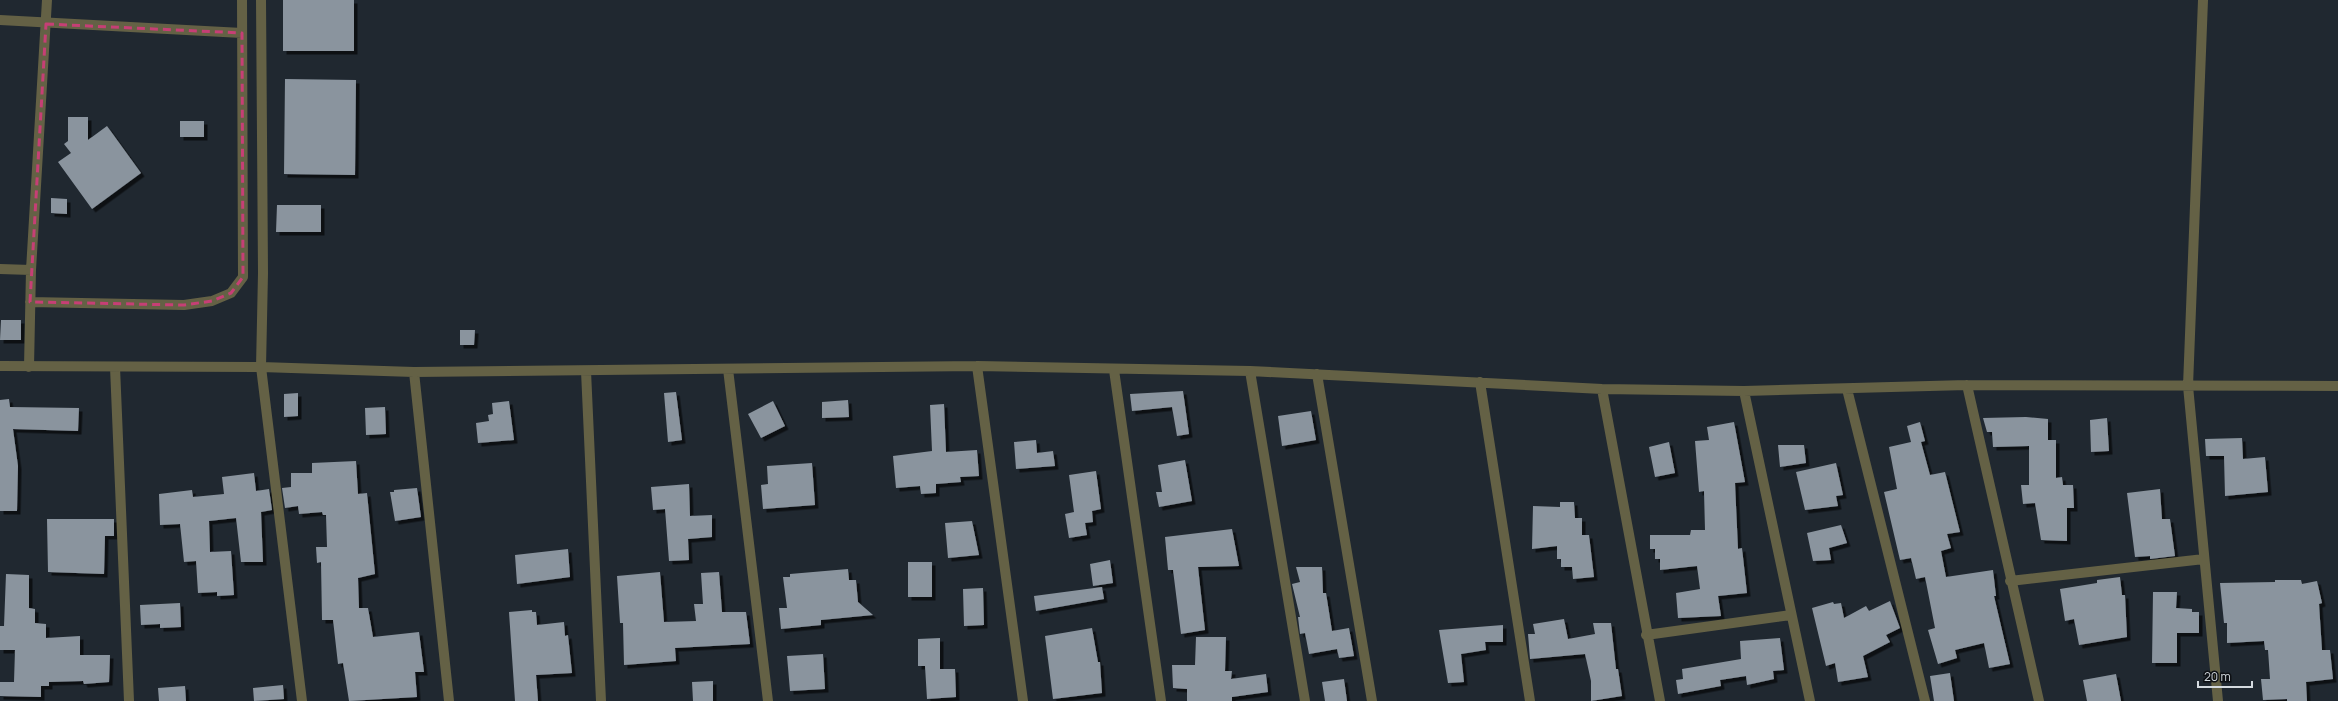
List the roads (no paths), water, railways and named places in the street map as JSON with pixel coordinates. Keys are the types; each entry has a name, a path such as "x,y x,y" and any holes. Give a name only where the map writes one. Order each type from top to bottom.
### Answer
{"street":[{"path":"28,367 31,270 47,0"},
{"path":"30,302 184,305 212,301 231,293 243,277 242,0"},
{"path":"260,0 263,273 261,367 302,701"},
{"path":"2203,0 2188,386 2218,701"},
{"path":"0,20 46,24 242,33"},
{"path":"0,269 31,270"},
{"path":"0,366 261,367 414,372 977,366 1114,370 1250,371 1602,389 1744,391 1966,386 2338,386"},
{"path":"977,366 1023,701"},
{"path":"115,367 129,701"},
{"path":"728,368 768,701"},
{"path":"1114,370 1161,701"},
{"path":"586,371 601,701"},
{"path":"1250,371 1305,701"},
{"path":"414,372 449,701"},
{"path":"1317,374 1372,701"},
{"path":"1480,382 1530,701"},
{"path":"1966,386 2039,701"},
{"path":"1602,389 1646,635 1660,701"},
{"path":"1847,389 1925,701"},
{"path":"1744,391 1810,701"},
{"path":"2010,580 2204,559"},
{"path":"1646,635 1791,615"}]}
